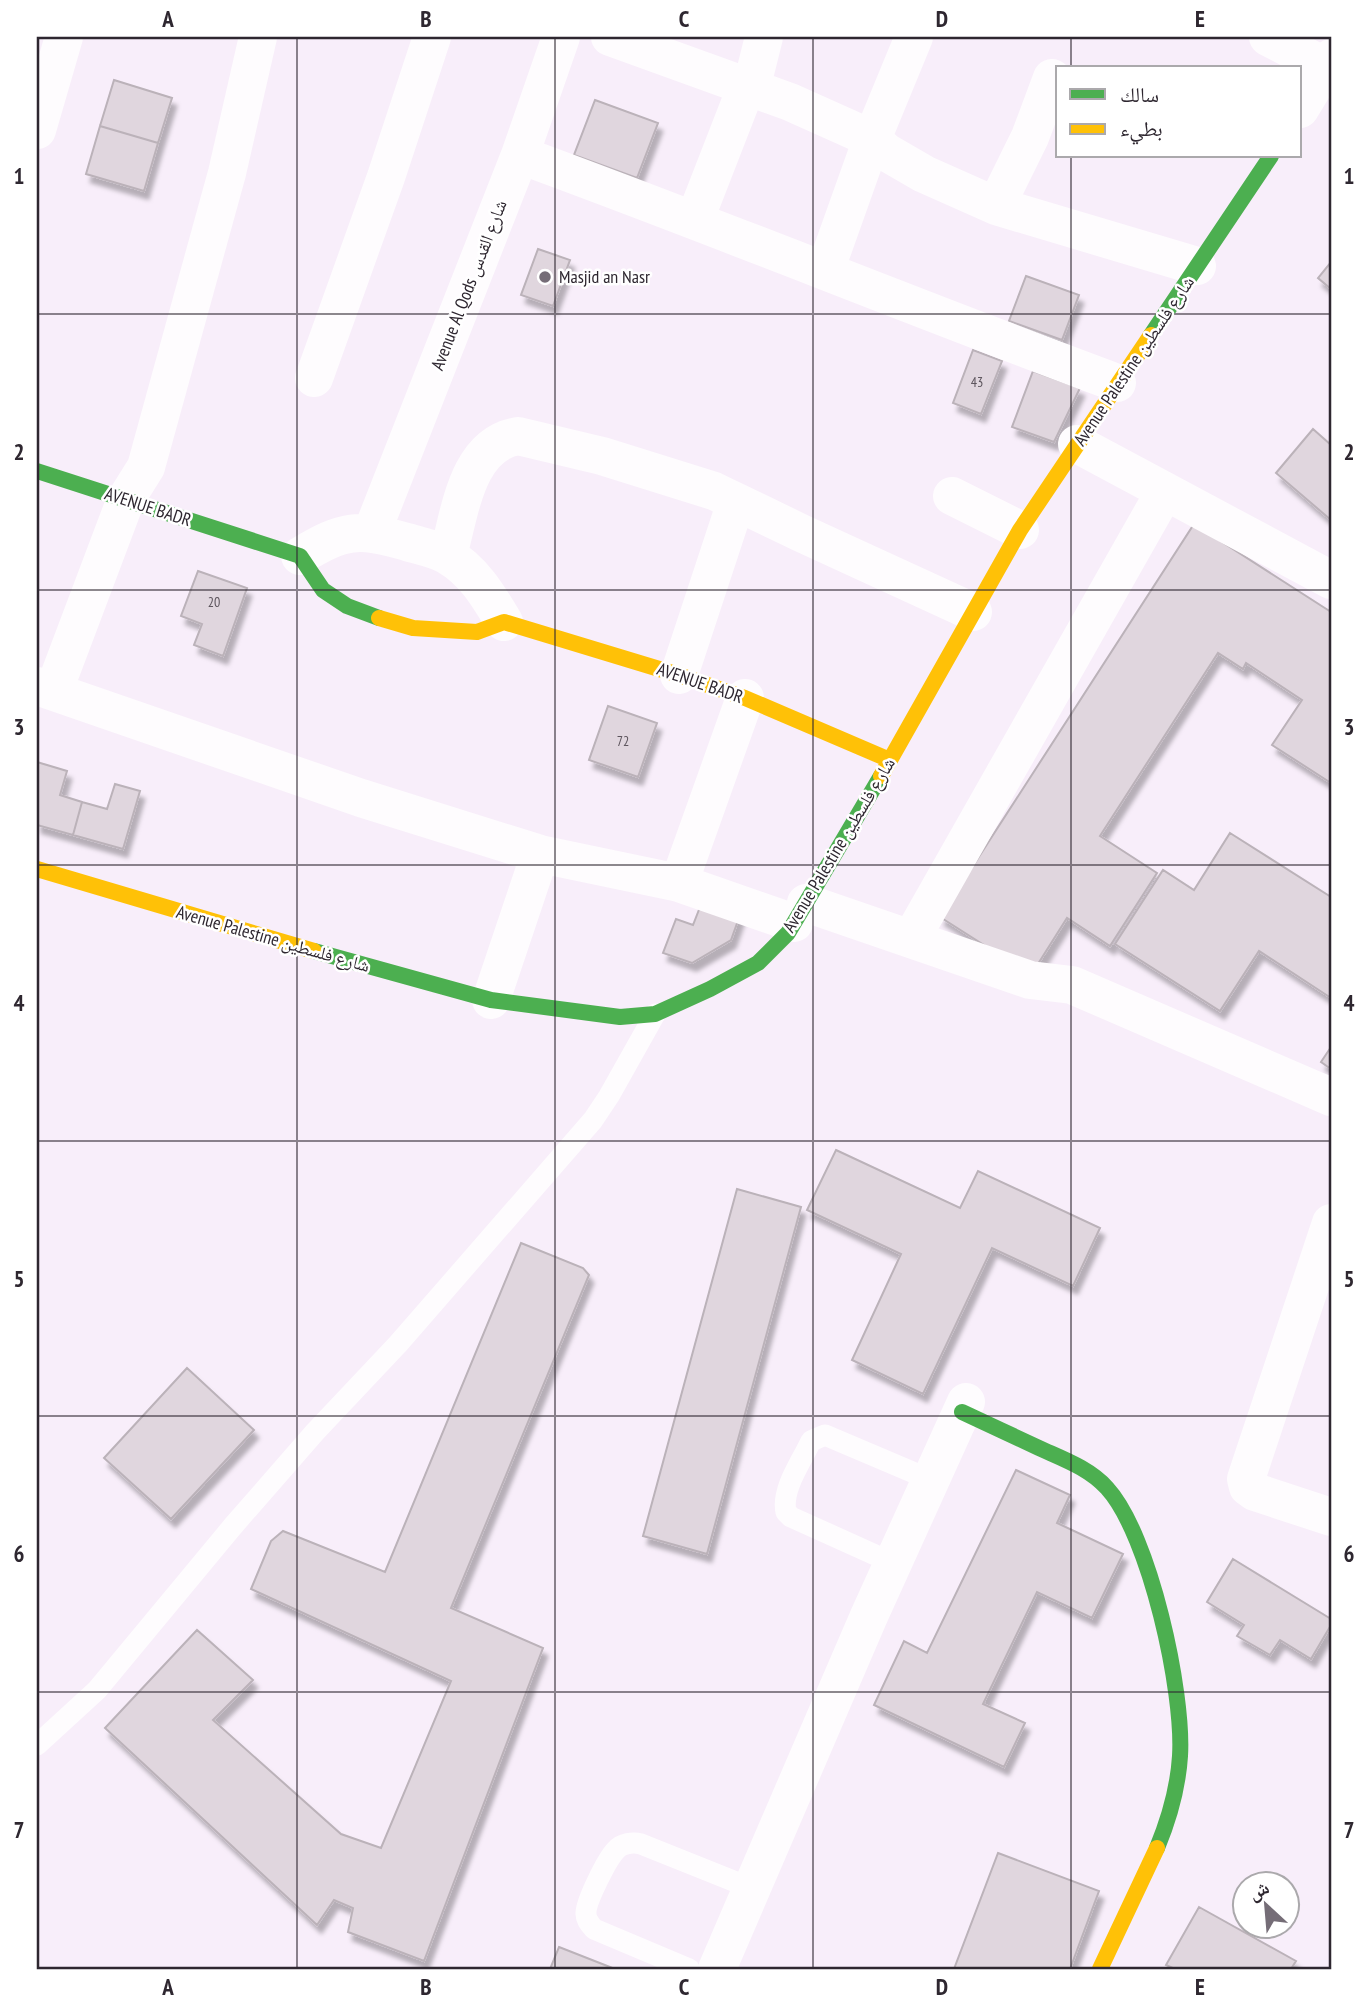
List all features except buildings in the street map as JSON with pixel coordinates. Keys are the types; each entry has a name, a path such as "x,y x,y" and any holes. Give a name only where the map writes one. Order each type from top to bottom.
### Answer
{"street":[{"path":"37,130 44,79 64,37"},
{"path":"258,37 227,173 146,467 126,499 45,688 361,798 540,855 679,883 911,939 1030,980 1072,985 1331,1097"},
{"path":"314,378 386,177 432,37"},
{"name":"Avenue Al Qods شارع القدس","path":"372,532 520,155 561,37"},
{"path":"610,37 790,102 872,139 886,152 924,174 996,206 1197,266"},
{"path":"695,219 746,88 755,73 764,37"},
{"path":"825,271 872,139 914,37"},
{"path":"1268,37 1329,62 1302,105"},
{"path":"996,206 1030,137 1052,78"},
{"path":"520,155 695,219 1118,383"},
{"name":"Avenue Palestine شارع فلسطين","path":"37,869 262,937 491,1000 620,1017 655,1014 758,963 788,933 1020,530 1197,266 1264,158"},
{"path":"448,555 472,472 479,459 487,451 510,438 532,439 602,456 700,486 974,612"},
{"path":"1077,444 1331,580"},
{"name":"AVENUE BADR","path":"37,471 300,556"},
{"path":"911,939 1165,491"},
{"path":"952,496 1020,530"},
{"path":"679,675 736,502"},
{"path":"355,532 372,532 448,555 481,585 504,622 477,632 422,629 384,620 347,606 323,590 300,556 338,536 355,532"},
{"name":"AVENUE BADR","path":"504,622 745,698 890,760"},
{"path":"679,883 745,698"},
{"path":"491,1000 540,855"},
{"path":"1331,1223 1246,1479 1248,1487 1255,1492 1331,1517"},
{"path":"717,1969 893,1563 964,1407 1063,1458 1094,1476 1108,1489 1125,1513 1140,1548 1173,1662 1180,1713 1180,1758 1172,1803 1160,1841 1100,1969"}],"lane":[{"path":"37,1745 97,1690 315,1432 398,1345 593,1120 655,1014"},
{"path":"893,1563 791,1517 786,1512 785,1499 794,1477 811,1441 825,1435 931,1480"},
{"path":"689,1969 622,1942 590,1924 586,1910 615,1850 629,1843 641,1844 751,1888"}],"traffic: fast":[{"path":"1151,335 1270,158"},
{"path":"37,471 300,556 323,590 347,606 379,618"},
{"path":"314,951 491,1000 620,1017 655,1014 758,963 788,933 881,776"},
{"path":"962,1412 1084,1469 1107,1488 1123,1510 1137,1541 1150,1577 1170,1655 1180,1728 1177,1780 1169,1815 1157,1848"}],"traffic: slow":[{"path":"881,776 1020,530 1151,335"},
{"path":"379,618 413,628 477,632 504,622 745,698 890,760"},
{"path":"37,869 314,951"},
{"path":"1100,1969 1157,1848"}],"place":[{"name":"Masjid an Nasr","path":"545,277"}]}
